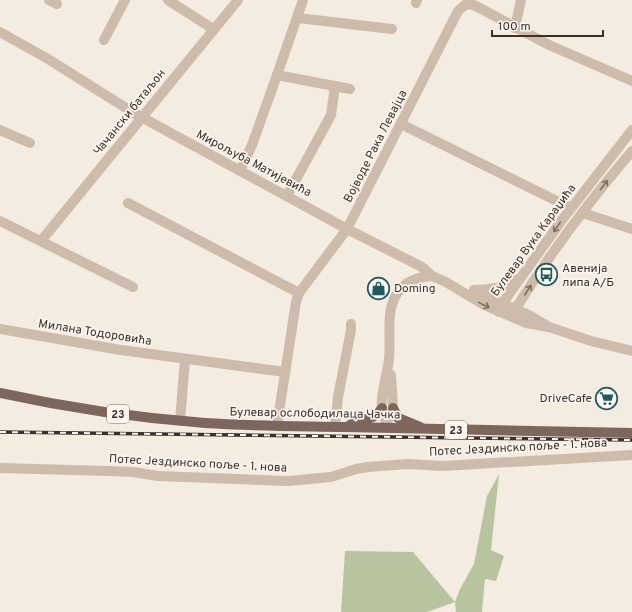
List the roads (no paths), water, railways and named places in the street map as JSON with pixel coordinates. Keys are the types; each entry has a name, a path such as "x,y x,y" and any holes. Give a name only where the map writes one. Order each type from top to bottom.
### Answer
{"main road":[{"name":"Булевар ослободилаца Чачка","path":"0,393 44,403 129,416 238,425 335,427 386,426 423,429 632,433"},
{"path":"346,427 354,422 377,416 382,408"},
{"path":"393,408 398,418 416,424 423,429"}],"street":[{"path":"104,40 125,0"},
{"path":"168,0 213,29"},
{"name":"Чачански батаљон","path":"41,241 238,0"},
{"path":"240,171 252,145 298,18 303,0"},
{"path":"521,0 515,28 632,81"},
{"name":"Војводе Рака Левајца","path":"277,425 296,302 299,294 347,229 458,10 466,4 474,5 515,28"},
{"path":"298,18 392,29"},
{"name":"Мирољуба Матијевића","path":"0,32 48,59 142,117 347,229 422,267 432,276 446,282 474,300 501,308"},
{"path":"277,75 350,89"},
{"path":"287,196 331,115 335,86"},
{"path":"400,124 533,191 571,208"},
{"path":"0,130 30,143"},
{"name":"Булевар Вука Караџића","path":"632,130 571,208 520,277 501,308 510,311 518,305 558,246 632,150"},
{"path":"128,203 299,294"},
{"path":"583,213 632,229"},
{"path":"0,222 133,287"},
{"path":"386,426 393,408 389,366 390,316 394,298 399,290 407,283 419,278 432,276"},
{"path":"446,282 474,290 483,290 498,288 512,283 520,277"},
{"path":"474,290 526,323 550,327 598,343 632,352"},
{"path":"514,309 530,315 550,327"},
{"path":"335,427 338,397 351,324"},
{"name":"Милана Тодоровића","path":"0,329 121,350 285,372"},
{"path":"180,421 185,359"},
{"path":"386,426 382,408 386,374 389,366"},
{"name":"Потес Јездинско поље - 1. нова","path":"0,468 133,472 158,476 289,481 331,477 356,470 400,465 443,466 632,455"}],"railway":[{"path":"0,432 632,440"}],"place":[{"name":"Авенија липа А/Б","path":"547,275"},
{"name":"Doming","path":"378,288"},
{"name":"DriveCafe","path":"607,398"}]}
